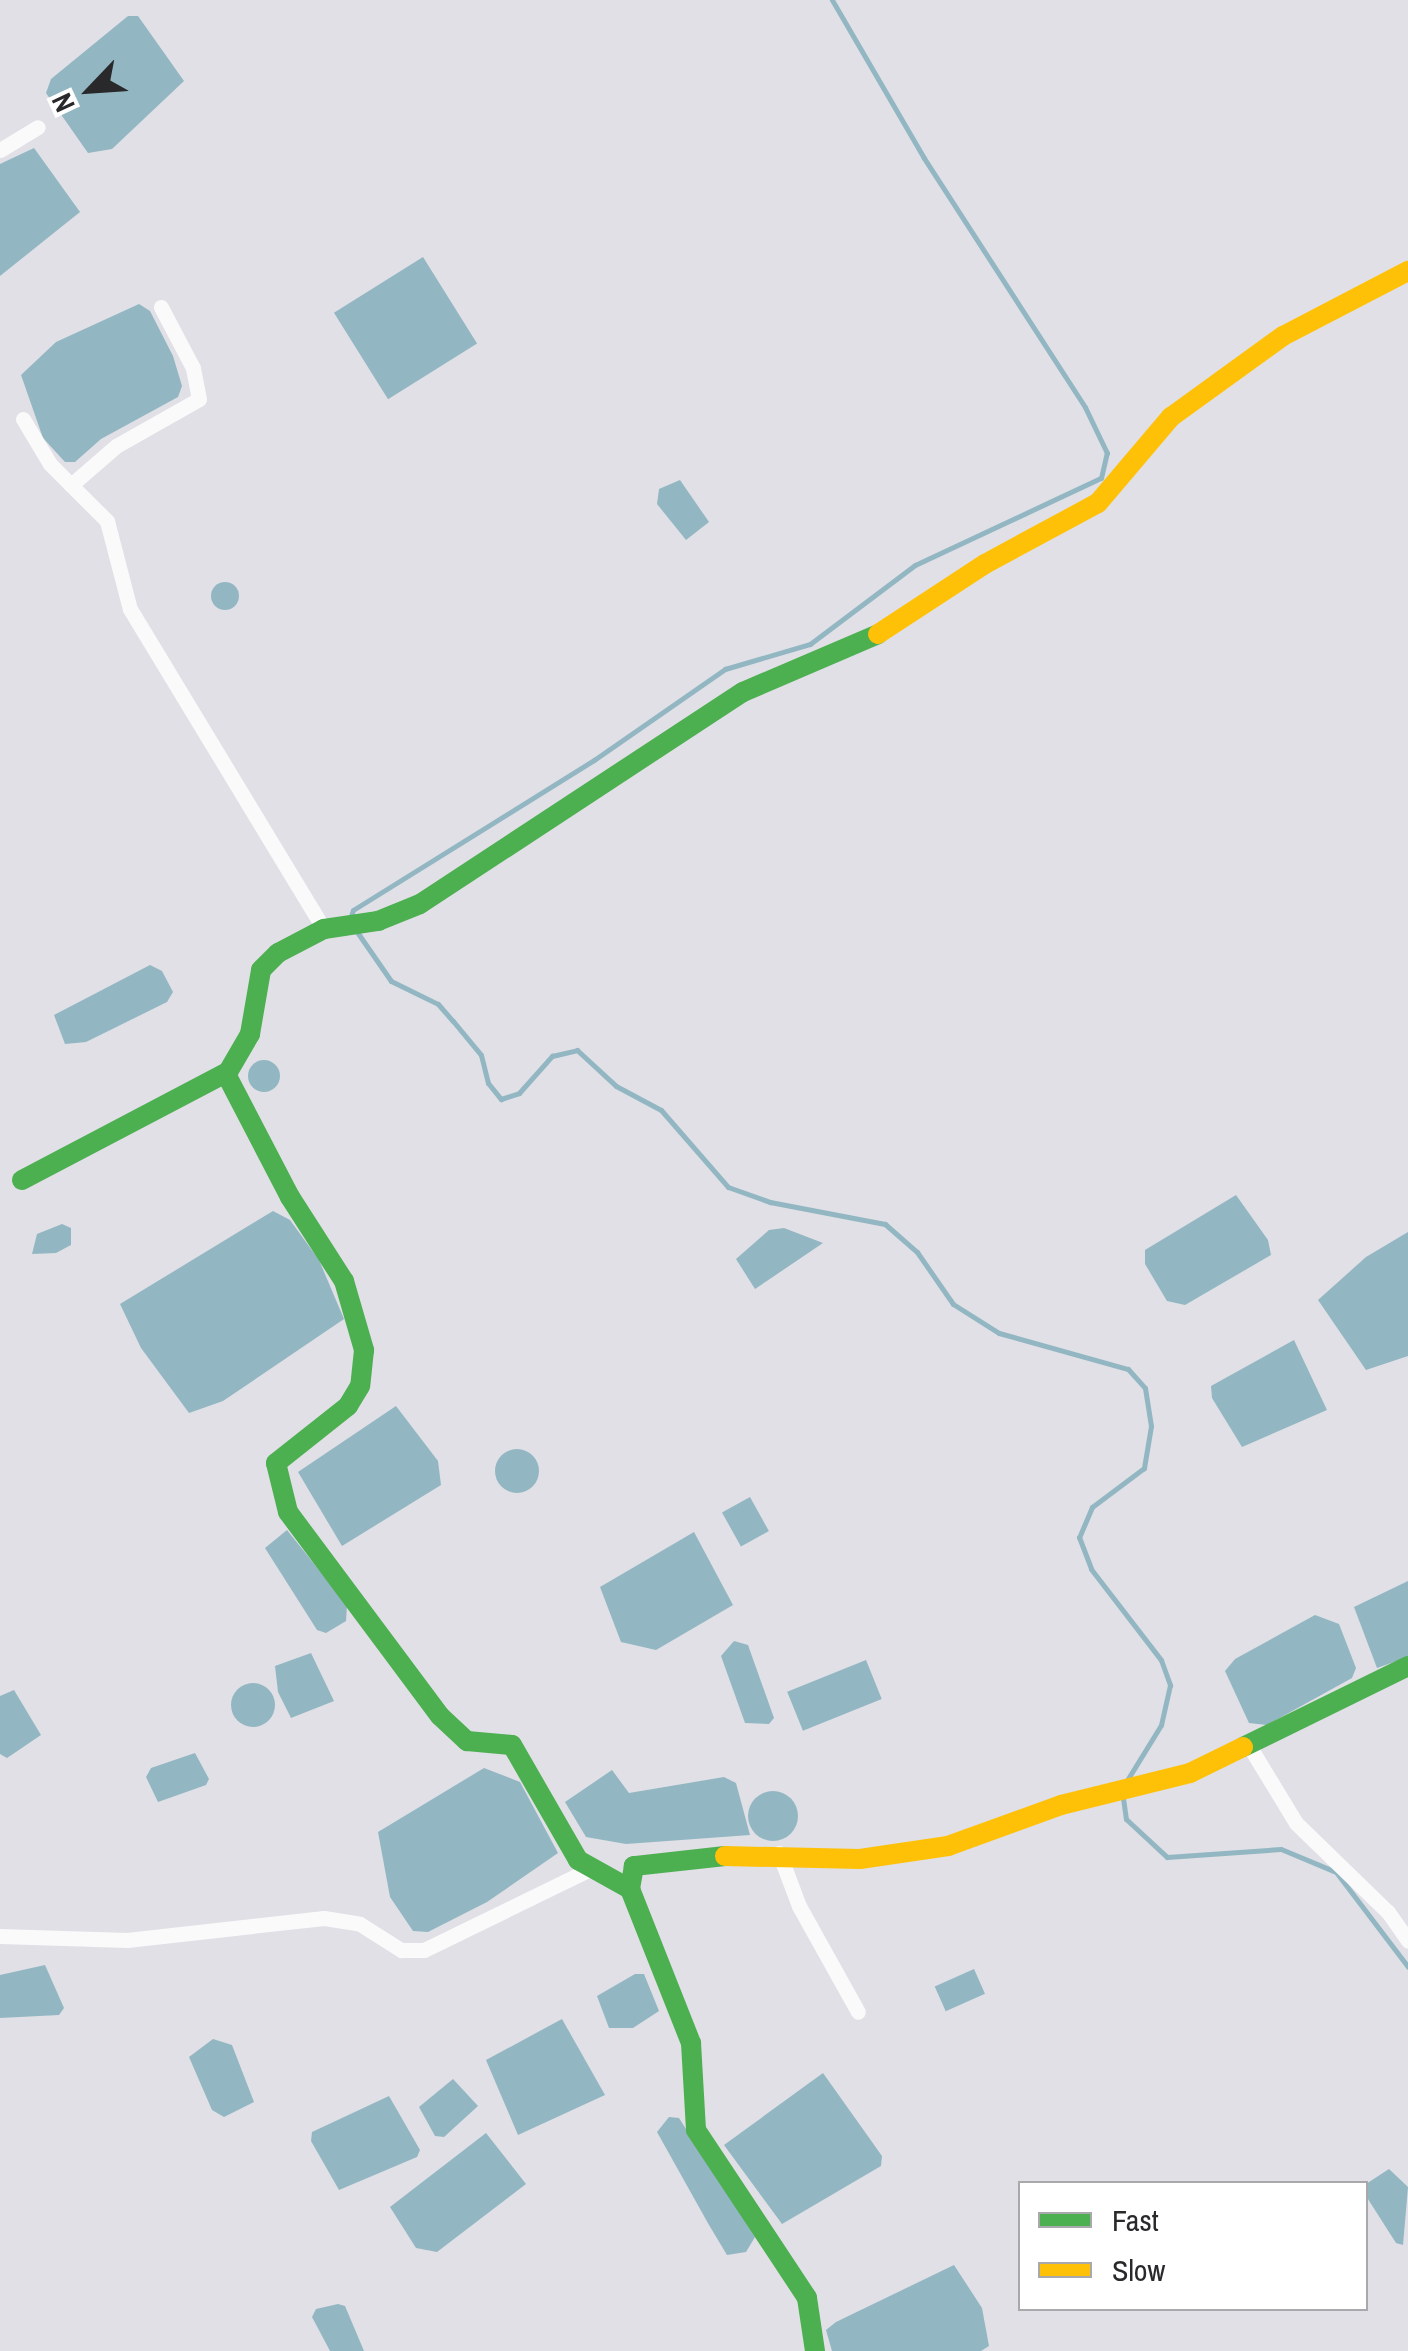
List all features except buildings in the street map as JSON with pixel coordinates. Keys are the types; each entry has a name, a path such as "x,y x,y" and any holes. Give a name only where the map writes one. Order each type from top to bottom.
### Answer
{"street":[{"path":"0,150 38,128"},
{"path":"22,1180 226,1074 250,1034 261,970 341,927 397,915 458,882 743,692 859,646 985,564 1098,503 1171,418 1283,336 1408,272"},
{"path":"71,485 103,456 198,399 193,368 161,307"},
{"path":"22,419 71,485 107,522 130,609 341,927"},
{"path":"226,1074 290,1197 344,1281 364,1350 360,1386 348,1406 276,1464 288,1512 334,1581 457,1734 478,1745 504,1742 520,1754 572,1852 588,1870 630,1888"},
{"path":"815,2351 808,2298 696,2130 691,2043 630,1888 634,1866 779,1853 860,1859 933,1848 1106,1795 1150,1786 1248,1744 1408,1666"},
{"path":"1248,1744 1296,1823 1401,1916 1408,1941"},
{"path":"779,1853 799,1906 858,2012"},
{"path":"0,1936 127,1940 324,1918 360,1924 401,1950 424,1950 588,1870"}],"water":[{"path":"128,16 138,16 184,81 112,149 88,153 46,93 51,79"},
{"path":"34,148 80,212 0,276 0,164"},
{"path":"423,257 477,344 388,399 334,313"},
{"path":"139,304 150,311 173,356 182,386 178,397 101,439 75,462 65,462 43,438 21,375 56,342"},
{"path":"680,480 709,522 686,540 657,504 659,489"},
{"path":"225,582 235,586 239,596 235,606 225,610 215,606 211,596 215,586"},
{"path":"150,965 162,971 173,992 167,1002 86,1042 65,1044 54,1015"},
{"path":"264,1060 275,1065 280,1076 275,1087 264,1092 253,1087 248,1076 253,1065"},
{"path":"1236,1195 1268,1240 1271,1255 1185,1305 1167,1301 1145,1264 1145,1250"},
{"path":"273,1211 290,1220 319,1260 344,1319 223,1401 189,1413 141,1348 120,1304"},
{"path":"62,1224 71,1228 71,1245 56,1253 32,1254 37,1234"},
{"path":"784,1228 823,1243 755,1289 736,1259 769,1230"},
{"path":"1408,1232 1408,1356 1366,1370 1318,1300 1366,1257"},
{"path":"1294,1340 1327,1410 1242,1447 1212,1398 1211,1386"},
{"path":"396,1406 438,1461 441,1485 342,1546 298,1472"},
{"path":"517,1449 532,1456 539,1471 532,1486 517,1493 502,1486 495,1471 502,1456"},
{"path":"750,1497 769,1531 741,1547 722,1513"},
{"path":"287,1530 347,1605 346,1621 326,1633 317,1630 265,1548"},
{"path":"694,1532 733,1605 656,1650 621,1642 600,1587"},
{"path":"1408,1581 1408,1657 1377,1668 1354,1607"},
{"path":"1315,1615 1339,1624 1356,1668 1352,1678 1267,1725 1249,1723 1225,1671 1235,1659"},
{"path":"734,1641 748,1645 774,1718 769,1724 745,1723 721,1656"},
{"path":"311,1653 334,1701 291,1718 278,1692 275,1666"},
{"path":"866,1660 882,1699 803,1731 787,1692"},
{"path":"253,1683 269,1689 275,1705 269,1721 253,1727 237,1721 231,1705 237,1689"},
{"path":"14,1690 41,1735 7,1758 0,1754 0,1696"},
{"path":"195,1753 209,1779 206,1785 158,1802 146,1777 151,1768"},
{"path":"484,1768 520,1782 558,1853 487,1902 428,1932 413,1931 390,1897 378,1832"},
{"path":"612,1770 629,1793 724,1777 736,1783 750,1835 626,1844 586,1837 565,1802"},
{"path":"773,1791 791,1798 798,1816 791,1834 773,1841 755,1834 748,1816 755,1798"},
{"path":"45,1965 64,2008 59,2015 0,2018 0,1975"},
{"path":"974,1969 985,1994 946,2011 935,1986"},
{"path":"635,1974 644,1974 659,2011 633,2028 609,2028 597,1996"},
{"path":"562,2019 605,2095 518,2135 486,2060"},
{"path":"213,2039 232,2045 254,2102 224,2117 212,2110 189,2057"},
{"path":"823,2073 882,2156 881,2166 782,2224 724,2145"},
{"path":"453,2079 478,2106 444,2137 435,2136 419,2107"},
{"path":"389,2096 420,2150 417,2157 339,2190 311,2141 312,2132"},
{"path":"669,2117 679,2118 755,2237 746,2252 727,2255 709,2225 657,2132"},
{"path":"486,2133 526,2184 437,2252 416,2248 390,2207"},
{"path":"1389,2169 1408,2187 1403,2245 1396,2243 1368,2199 1368,2183"},
{"path":"954,2265 982,2308 989,2346 981,2351 832,2351 826,2330 836,2322"},
{"path":"345,2306 364,2351 330,2351 312,2317 316,2309"}],"waterway":[{"path":"350,919 353,910 594,760 725,669 810,644 915,565 1101,478 1107,453 1085,407 924,158 832,0"},
{"path":"355,929 391,981 438,1004 453,1021 481,1055 488,1083 501,1099 519,1093 552,1056 577,1050 616,1086 661,1110 728,1187 770,1202 885,1224 917,1252 953,1304 999,1333 1128,1369 1145,1388 1151,1426 1144,1468 1092,1507 1079,1537 1091,1569 1161,1660 1170,1685 1161,1725 1126,1782"},
{"path":"1123,1798 1126,1819 1167,1857 1281,1849 1336,1872 1408,1967"}],"traffic: fast":[{"path":"22,1180 228,1072 250,1034 261,970 278,953 324,929 378,921 420,904 743,692 878,634"},
{"path":"226,1074 290,1197 344,1281 364,1350 360,1386 348,1406 276,1463 288,1512 440,1716 467,1741 512,1745 578,1860 630,1889"},
{"path":"1243,1747 1408,1666"},
{"path":"725,1856 634,1866 630,1889 691,2043 696,2130 807,2298 815,2351"}],"traffic: slow":[{"path":"878,634 985,564 1098,503 1171,417 1283,336 1408,271"},
{"path":"725,1856 860,1859 948,1846 1061,1805 1190,1773 1243,1747"}]}
